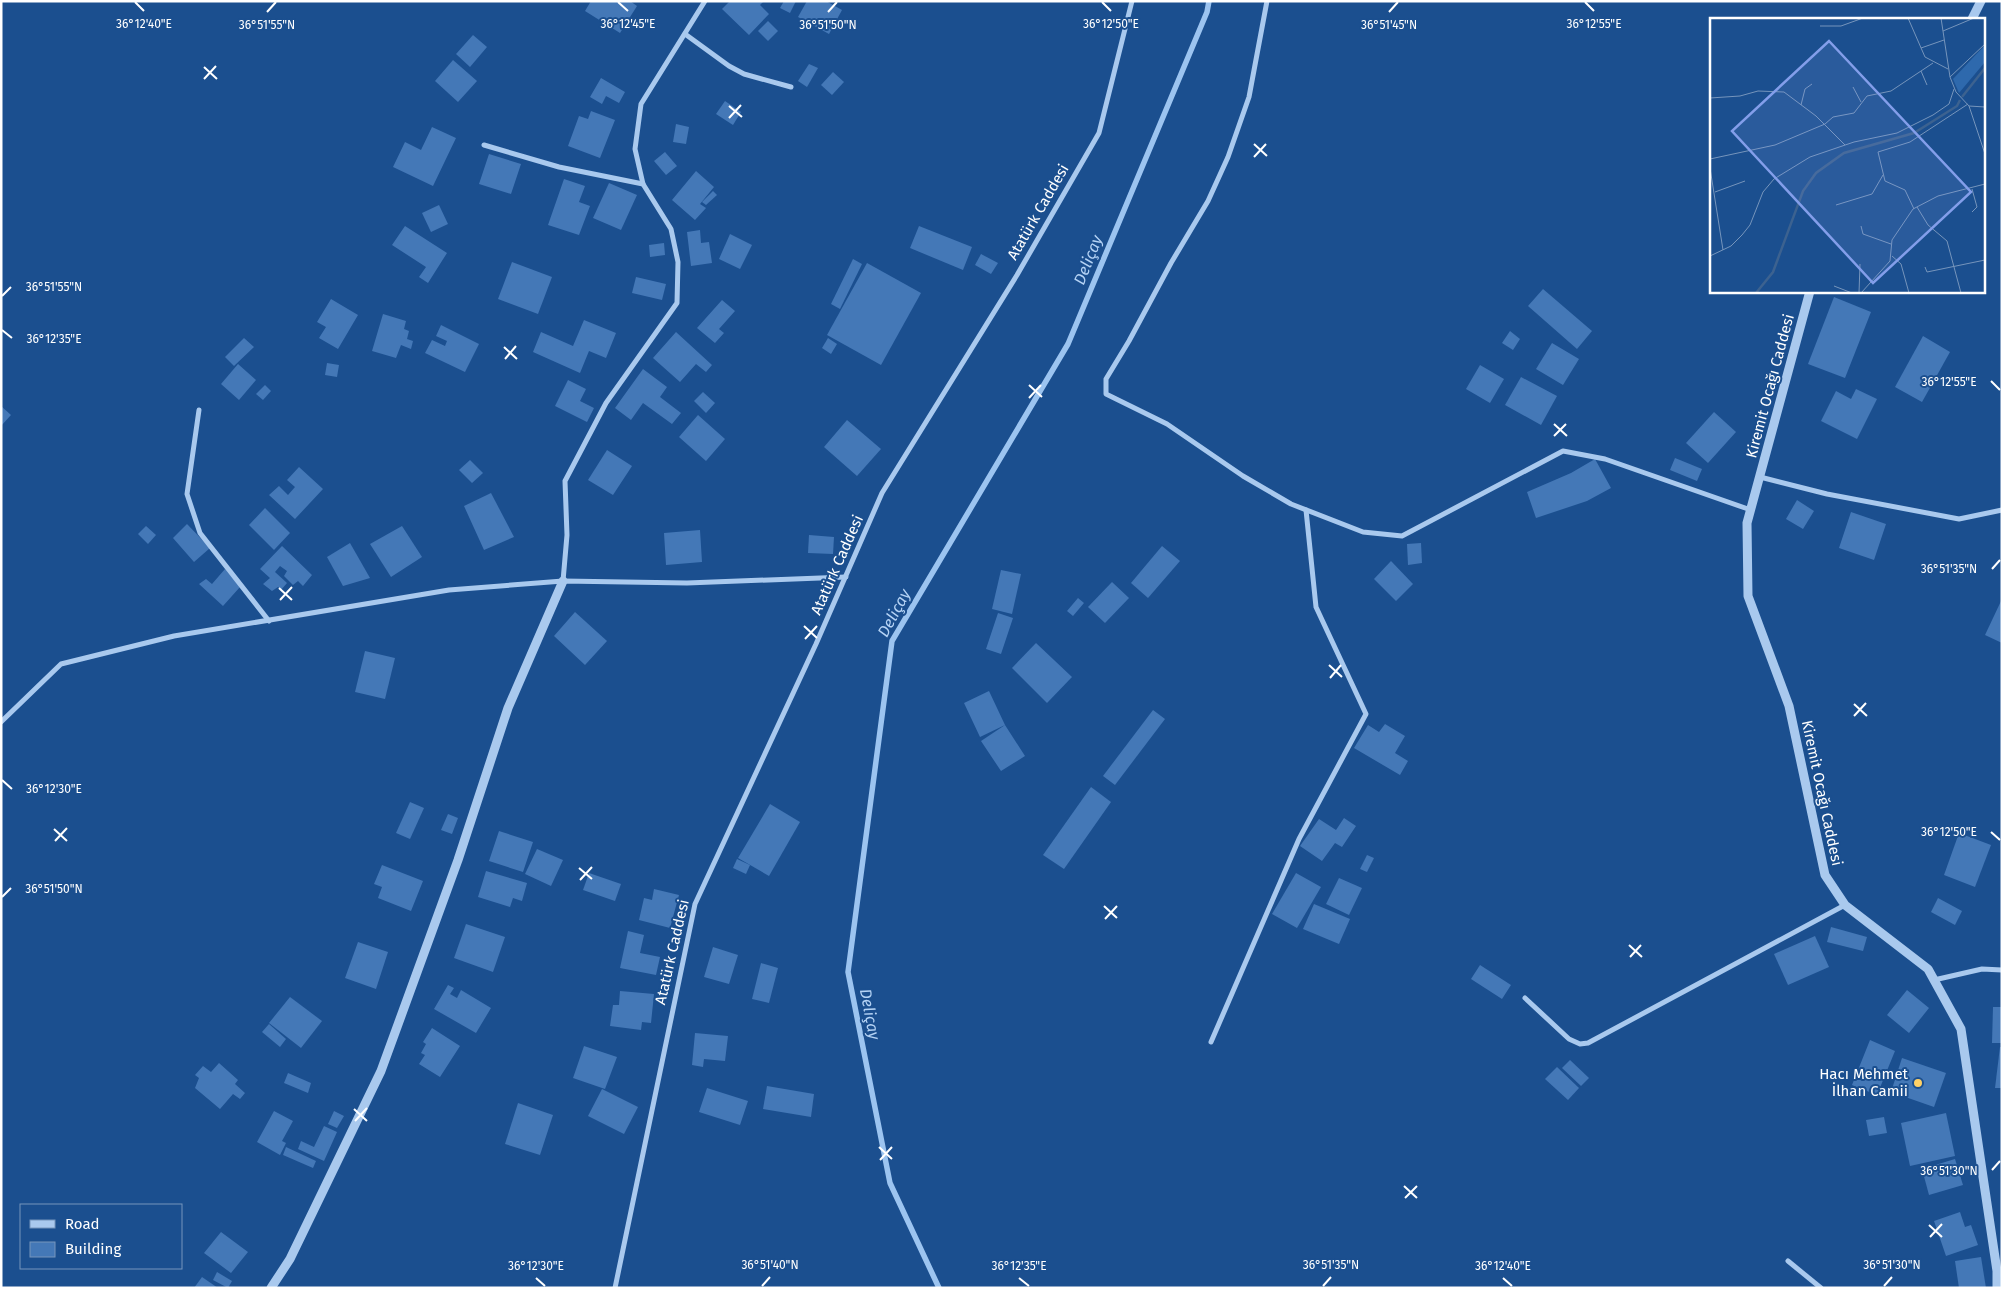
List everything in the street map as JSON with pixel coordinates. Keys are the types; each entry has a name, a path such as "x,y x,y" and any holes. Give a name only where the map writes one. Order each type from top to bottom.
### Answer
{"street":[{"path":"271,1288 290,1259 381,1071 458,860 508,708 563,581 567,535 565,482 606,403 677,304 678,262 671,229 643,184 635,149 641,104 705,1"},
{"name":"Atatürk Caddesi","path":"615,1288 695,904 846,577 882,493 1017,274 1099,133 1132,1"},
{"path":"1267,1 1249,97 1228,157 1208,200 1171,262 1129,341 1106,378 1106,394 1167,424 1243,476 1291,504 1363,532 1402,536 1563,451 1605,459 1751,510"},
{"path":"1973,18 1982,1"},
{"path":"685,34 729,66 744,74 791,87"},
{"path":"484,145 559,167 643,184"},
{"name":"Kiremit Ocağı Caddesi","path":"1810,292 1747,523 1748,596 1789,706 1825,875 1844,905 1928,969 1961,1028 1997,1271 1997,1288"},
{"path":"199,410 186,494 200,533 268,621"},
{"path":"1760,477 1827,494 1959,519 2002,510"},
{"path":"1211,1042 1299,839 1366,714 1316,607 1306,510"},
{"path":"1,722 60,664 174,636 449,590 563,581 687,583 846,577"},
{"path":"1525,998 1568,1039 1580,1044 1588,1043 1844,905"},
{"path":"1934,980 1982,969 2002,970"},
{"path":"1788,1261 1822,1288"}],"building":[{"path":"591,1 630,1 637,6 620,33 585,11"},
{"path":"730,1 764,1 760,5 769,14 749,35 722,9"},
{"path":"784,1 796,1 790,13 780,8"},
{"path":"807,1 826,1 842,10 829,34 798,17"},
{"path":"768,21 778,31 768,41 758,31"},
{"path":"473,35 487,47 470,67 456,54"},
{"path":"453,60 477,81 458,102 435,81"},
{"path":"809,64 818,68 807,87 798,81"},
{"path":"833,72 844,82 832,95 821,85"},
{"path":"601,78 625,92 619,103 606,96 602,104 590,97"},
{"path":"725,101 741,112 733,125 716,114"},
{"path":"591,111 615,120 600,158 568,146 579,116 588,119"},
{"path":"676,124 689,127 686,144 673,142"},
{"path":"432,127 456,138 433,186 393,167 405,142 421,150"},
{"path":"665,152 677,166 666,175 654,161"},
{"path":"489,154 521,164 511,194 479,184"},
{"path":"696,171 714,187 700,204 706,208 695,220 672,200"},
{"path":"564,179 585,186 579,202 590,206 579,235 548,225"},
{"path":"609,183 637,195 621,230 593,218"},
{"path":"713,191 717,195 706,205 702,202"},
{"path":"439,205 448,224 431,232 422,213"},
{"path":"405,226 447,253 428,283 419,277 426,267 392,245"},
{"path":"919,226 972,247 963,270 910,248"},
{"path":"700,230 701,243 709,242 712,263 691,266 687,232"},
{"path":"730,234 752,245 740,269 719,259"},
{"path":"664,243 665,255 650,257 649,245"},
{"path":"981,254 998,263 991,274 975,265"},
{"path":"853,259 862,264 840,309 831,304"},
{"path":"512,262 552,277 538,314 498,299"},
{"path":"867,263 921,293 881,365 827,335"},
{"path":"636,277 666,284 662,300 632,293"},
{"path":"1543,289 1592,331 1577,349 1528,306"},
{"path":"1834,297 1871,312 1845,378 1808,364"},
{"path":"331,299 358,315 338,349 319,338 326,327 317,322"},
{"path":"722,300 735,311 719,329 724,333 715,343 697,328"},
{"path":"383,314 406,321 404,329 409,331 407,339 413,341 411,349 401,345 396,358 372,351"},
{"path":"584,320 616,333 606,358 589,351 580,373 533,352 541,332 573,346"},
{"path":"441,325 479,344 465,372 425,353 432,340 445,346 447,341 436,336"},
{"path":"1510,331 1520,339 1513,350 1502,343"},
{"path":"676,332 712,365 706,372 696,364 680,382 653,358"},
{"path":"1923,336 1950,352 1922,402 1895,387"},
{"path":"244,338 254,347 234,366 225,357"},
{"path":"828,338 837,344 831,354 822,348"},
{"path":"1552,343 1579,359 1563,385 1536,369"},
{"path":"327,363 339,365 337,377 325,375"},
{"path":"238,364 256,380 239,400 221,384"},
{"path":"1480,365 1504,379 1490,403 1466,389"},
{"path":"643,369 667,387 660,397 681,413 672,424 643,403 631,420 615,408"},
{"path":"1521,377 1557,396 1541,425 1505,405"},
{"path":"568,380 586,389 580,401 594,408 587,422 555,406"},
{"path":"265,385 271,391 263,400 256,394"},
{"path":"1856,389 1877,399 1857,439 1821,421 1836,391 1851,399"},
{"path":"703,392 715,403 706,413 694,401"},
{"path":"1,406 11,415 1,426"},
{"path":"1714,412 1736,432 1708,463 1686,443"},
{"path":"698,415 725,439 706,461 679,437"},
{"path":"847,420 881,449 857,476 824,447"},
{"path":"607,450 632,466 613,495 588,480"},
{"path":"1675,458 1702,469 1697,481 1670,470"},
{"path":"1595,459 1611,488 1587,501 1536,518 1527,492 1571,473"},
{"path":"470,460 483,473 472,483 459,470"},
{"path":"299,467 323,489 295,519 269,495 279,486 288,495 295,487 287,480"},
{"path":"491,493 514,537 484,550 464,506"},
{"path":"1797,500 1814,511 1803,529 1786,519"},
{"path":"265,508 290,533 274,550 249,525"},
{"path":"1851,512 1886,524 1874,560 1839,548"},
{"path":"187,524 210,548 194,562 173,538"},
{"path":"146,526 156,535 148,544 138,534"},
{"path":"402,526 422,557 391,577 370,544"},
{"path":"700,530 702,562 666,565 664,533"},
{"path":"809,535 834,537 833,554 808,553"},
{"path":"350,543 370,578 343,586 327,557"},
{"path":"1421,543 1422,563 1408,565 1407,544"},
{"path":"282,546 312,575 303,586 298,581 293,585 284,576 287,571 280,566 275,572 287,583 281,590 278,587 272,591 263,584 270,578 260,569"},
{"path":"1162,546 1180,561 1148,598 1131,583"},
{"path":"1391,561 1413,584 1396,601 1374,579"},
{"path":"225,569 240,587 223,606 199,584 206,579 212,584"},
{"path":"1001,570 1021,574 1012,614 992,609"},
{"path":"1112,582 1129,598 1105,623 1088,607"},
{"path":"1078,598 1084,603 1073,616 1067,611"},
{"path":"2002,599 2002,643 1985,635"},
{"path":"575,612 607,641 585,665 554,636"},
{"path":"998,613 1013,618 1001,654 986,649"},
{"path":"1036,643 1072,677 1047,703 1012,668"},
{"path":"365,651 395,658 385,699 355,692"},
{"path":"989,691 1005,725 980,737 964,703"},
{"path":"1153,710 1165,719 1115,785 1103,776"},
{"path":"1385,724 1405,736 1395,753 1408,761 1400,775 1354,748 1368,725 1379,732"},
{"path":"1005,725 1025,756 1001,771 981,741"},
{"path":"1091,787 1111,802 1064,869 1043,855"},
{"path":"410,802 424,808 410,839 396,833"},
{"path":"770,804 800,822 769,876 738,858"},
{"path":"448,814 458,818 452,834 441,830"},
{"path":"1344,818 1356,826 1342,847 1335,843 1322,861 1300,846 1319,819 1336,830"},
{"path":"499,831 533,842 523,872 489,861"},
{"path":"1959,833 1991,845 1975,887 1944,875"},
{"path":"537,849 563,860 551,886 525,874"},
{"path":"1367,855 1374,858 1367,872 1360,869"},
{"path":"737,859 750,865 746,874 733,868"},
{"path":"382,865 423,881 411,911 378,898 382,887 374,884"},
{"path":"486,871 527,883 522,901 513,898 510,907 478,897"},
{"path":"589,873 621,884 615,901 583,890"},
{"path":"1296,873 1321,887 1297,928 1272,914"},
{"path":"1339,878 1362,888 1349,915 1326,904"},
{"path":"654,889 679,895 670,928 639,920 644,898 652,900"},
{"path":"1938,898 1962,911 1955,925 1931,912"},
{"path":"1314,904 1350,919 1339,944 1303,929"},
{"path":"466,924 505,937 493,972 454,958"},
{"path":"1831,927 1867,937 1863,951 1827,942"},
{"path":"628,931 644,935 640,953 660,957 656,975 620,968"},
{"path":"1815,936 1829,967 1788,985 1774,954"},
{"path":"358,942 388,952 376,989 345,978"},
{"path":"713,947 738,955 729,984 704,977"},
{"path":"761,963 778,968 769,1003 752,999"},
{"path":"1480,965 1511,985 1502,999 1471,979"},
{"path":"448,985 454,988 450,994 457,998 461,990 491,1008 476,1033 434,1009"},
{"path":"1907,990 1929,1008 1909,1033 1887,1015"},
{"path":"620,991 654,994 651,1023 642,1022 641,1030 610,1026 613,1005 619,1005"},
{"path":"290,997 322,1021 301,1048 269,1023"},
{"path":"1993,1007 2002,1007 2002,1043 1992,1043"},
{"path":"269,1024 286,1039 280,1047 262,1032"},
{"path":"432,1028 460,1046 440,1077 419,1064 425,1055 421,1053 426,1044 423,1042"},
{"path":"695,1033 728,1036 725,1061 704,1059 703,1067 692,1065"},
{"path":"1870,1040 1895,1051 1877,1095 1852,1085"},
{"path":"584,1046 617,1057 605,1089 573,1078"},
{"path":"2000,1047 2002,1047 2002,1088 1995,1088"},
{"name":"Hacı Mehmet İlhan Camii","path":"1902,1058 1946,1073 1934,1107 1891,1092"},
{"path":"1570,1060 1589,1078 1581,1086 1562,1068"},
{"path":"219,1063 238,1080 235,1084 245,1093 240,1099 233,1094 220,1109 195,1088 199,1078 195,1075 203,1066 211,1072"},
{"path":"1557,1067 1579,1088 1568,1100 1545,1079"},
{"path":"288,1073 311,1083 308,1093 284,1083"},
{"path":"767,1086 814,1094 811,1117 763,1109"},
{"path":"707,1088 748,1101 740,1125 699,1112"},
{"path":"602,1089 638,1107 624,1134 588,1116"},
{"path":"518,1103 553,1115 540,1155 505,1144"},
{"path":"274,1111 293,1121 282,1141 286,1143 280,1155 257,1142"},
{"path":"334,1111 344,1116 337,1128 328,1124"},
{"path":"1946,1113 1955,1156 1910,1166 1901,1123"},
{"path":"1884,1117 1887,1133 1869,1136 1866,1120"},
{"path":"324,1126 337,1132 324,1161 298,1149 301,1141 314,1147"},
{"path":"286,1147 316,1161 313,1168 283,1155"},
{"path":"1955,1159 1963,1185 1929,1195 1922,1169"},
{"path":"1960,1212 1965,1227 1971,1225 1978,1245 1946,1256 1934,1221"},
{"path":"221,1232 248,1252 231,1273 204,1253"},
{"path":"1981,1257 1986,1288 1959,1288 1955,1261"},
{"path":"217,1272 232,1281 228,1288 213,1280"},
{"path":"202,1277 218,1288 194,1288"}],"waterway":[{"name":"Deliçay","path":"939,1288 890,1183 848,972 892,641 1068,344 1207,12 1209,1"}],"place":[{"name":"Hacı Mehmet İlhan Camii","path":"1918,1083"}]}
